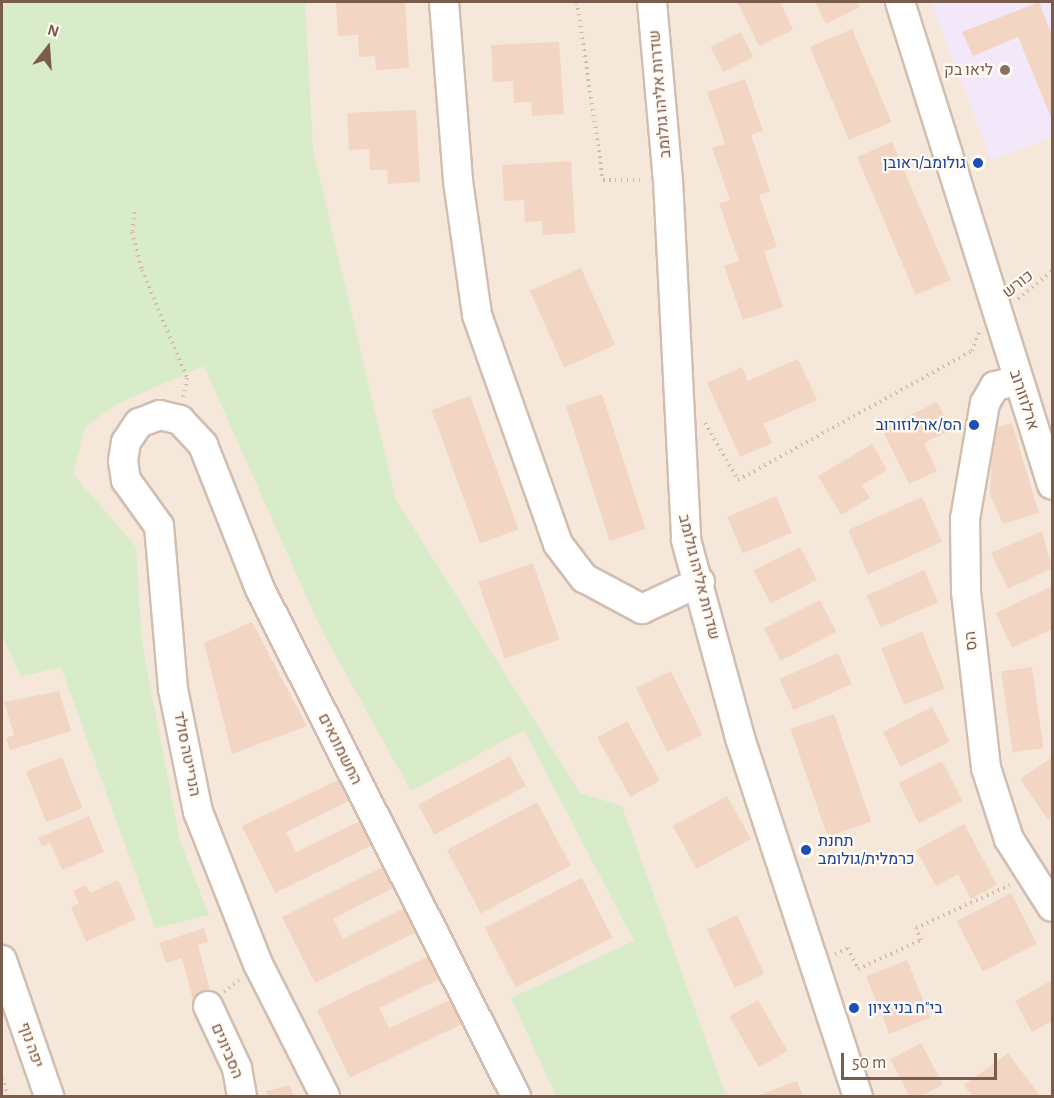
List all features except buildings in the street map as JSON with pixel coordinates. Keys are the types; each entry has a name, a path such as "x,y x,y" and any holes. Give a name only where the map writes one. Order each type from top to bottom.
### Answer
{"street":[{"path":"444,2 458,181 477,315 558,544 584,578 642,609 700,582"},
{"name":"שדרות אליהו גולומב","path":"652,2 668,180 681,512 740,738 858,1096"},
{"path":"900,2 998,315"},
{"name":"ארלוזורוב","path":"998,315 1017,381 1053,484"},
{"name":"הס","path":"998,315 965,519 966,592 986,768 1009,839 1053,907"},
{"path":"985,403 995,386 1017,381"},
{"name":"הנרייטה סולד","path":"170,417 139,423 126,442 126,480 159,526 173,689 198,812 258,964 325,1096"},
{"name":"החשמונאים","path":"170,417 203,445 260,589 516,1096"},
{"name":"יפה נוף","path":"2,960 49,1096"},
{"name":"הסביונים","path":"208,1006 237,1068 242,1096"}],"path":[{"path":"577,2 603,180 668,180"},
{"path":"134,212 132,232 142,270 187,378 170,417"},
{"name":"כורש","path":"698,411 738,480 972,351 983,322 998,315 1053,272"},
{"path":"814,964 848,948 858,969 921,940 916,928 1032,874"},
{"path":"208,1006 258,964"},
{"path":"2,1078 8,1096"}],"shaded area":[{"path":"2,2 1052,2 1052,1096 2,1096"},
{"name":"ליאו בק","path":"939,2 1052,2 1052,137 991,160 932,4"}],"green space":[{"path":"2,2 305,2 313,150 396,500 580,793 622,806 726,1096 556,1096 511,998 634,941 524,730 411,791 320,627 204,366 119,403 85,427 73,474 136,547 142,643 180,841 209,915 155,928 61,667 21,677 2,635"}],"place":[{"name":"ליאו בק","path":"1005,70"},
{"name":"גולומב/ראובן","path":"978,163"},
{"name":"הס/ארלוזורוב","path":"974,425"},
{"name":"תחנת כרמלית/גולומב","path":"806,850"},
{"name":"בי\"ח בני ציון","path":"854,1008"}]}
